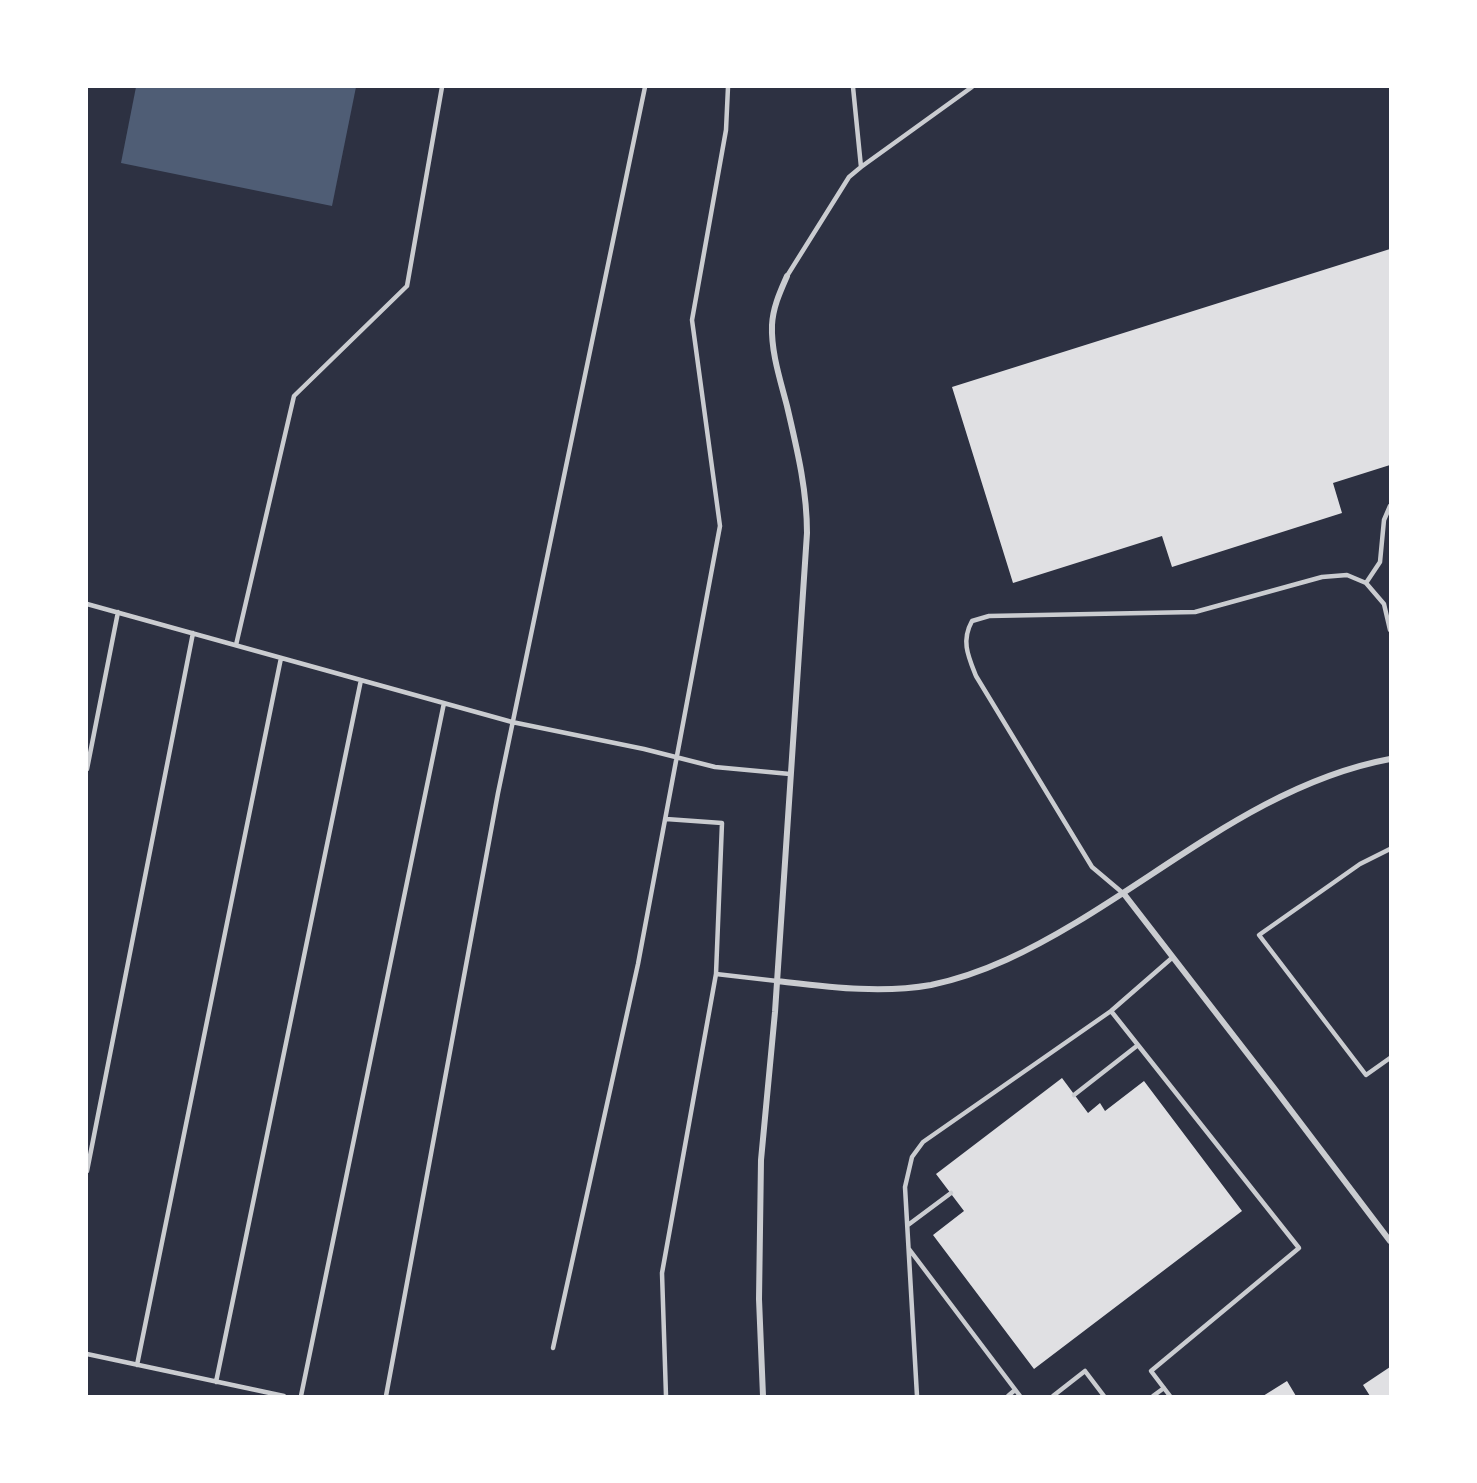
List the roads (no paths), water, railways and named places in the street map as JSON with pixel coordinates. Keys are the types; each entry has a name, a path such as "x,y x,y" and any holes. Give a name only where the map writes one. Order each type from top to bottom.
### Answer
{"street":[{"path":"763,1396 759,1299 761,1160 777,981 807,522 801,467 773,351 772,322 777,299 787,276"},
{"path":"777,981 885,990 956,979 1022,953 1124,894 1258,808 1335,774 1390,759"},
{"path":"1124,894 1390,1241"}],"lane":[{"path":"236,645 294,396 407,286 442,87"},
{"path":"386,1396 513,722 645,87"},
{"path":"553,1348 638,964 720,526 692,320 726,130 728,87"},
{"path":"853,87 861,166"},
{"path":"787,276 842,188 861,166 971,87"},
{"path":"1365,583 1380,562 1384,520 1390,506"},
{"path":"1124,894 1092,867 976,676 966,650 966,632 972,621 989,616 1195,612 1322,577 1347,575 1365,583 1384,604 1390,630"},
{"path":"87,604 513,722 731,770 790,774"},
{"path":"87,769 118,612"},
{"path":"87,1171 193,633"},
{"path":"137,1365 281,658"},
{"path":"216,1382 361,680"},
{"path":"302,1396 444,703"},
{"path":"666,819 722,823 716,974 662,1273 666,1396"},
{"path":"1390,849 1360,864 1259,935 1366,1075 1390,1058"},
{"path":"917,1396 906,1187 912,1157 923,1142 1111,1011 1173,957"},
{"path":"716,974 777,981"},
{"path":"1111,1011 1299,1248 1151,1371 1170,1396"},
{"path":"1074,1095 1138,1045"},
{"path":"908,1225 951,1193"},
{"path":"909,1249 1020,1396"},
{"path":"87,1354 284,1396"},
{"path":"1053,1396 1085,1371 1104,1396"},
{"path":"1153,1396 1164,1388"},
{"path":"1008,1396 1016,1390"}],"water":[{"path":"136,87 356,87 332,206 121,163"}]}
